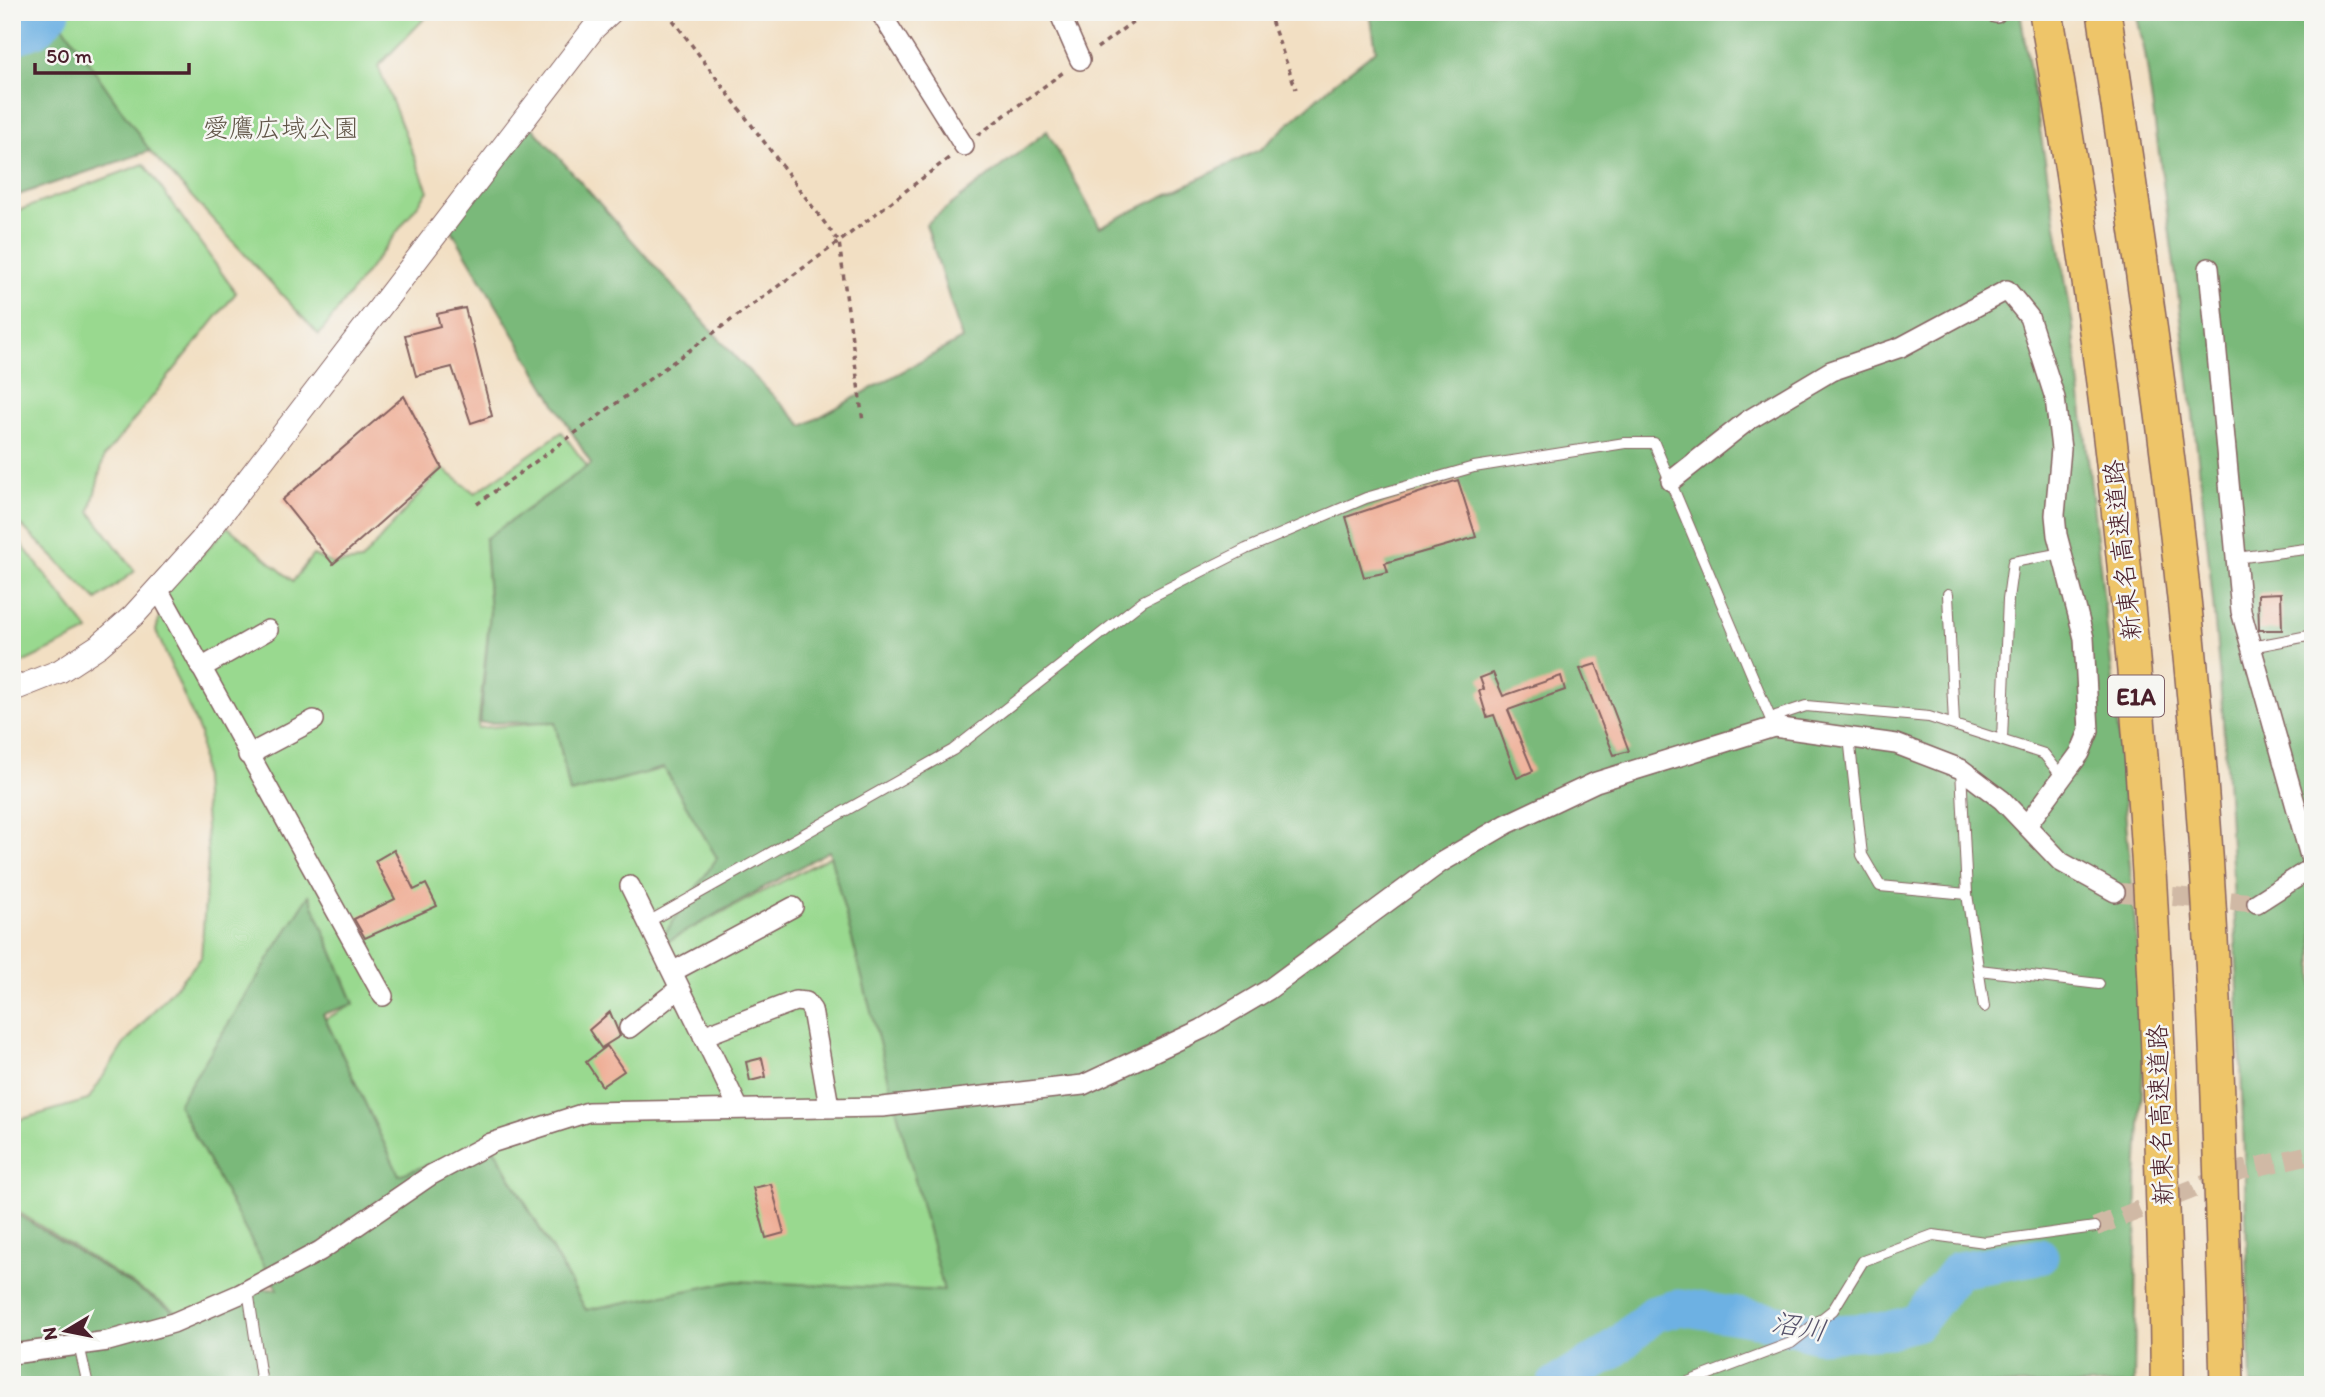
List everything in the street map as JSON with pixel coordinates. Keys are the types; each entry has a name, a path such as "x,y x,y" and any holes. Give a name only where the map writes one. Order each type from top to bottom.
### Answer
{"highway":[{"name":"新東名高速道路","path":"2046,12 2078,207 2109,428 2132,638 2160,1071 2167,1385"},
{"name":"新東名高速道路","path":"2104,12 2173,502 2200,768 2218,1078 2227,1385"}],"street":[{"path":"12,690 60,671 100,645 134,615 201,541 487,163 594,28 611,12"},
{"path":"880,12 964,146"},
{"path":"1059,12 1080,60"},
{"path":"2209,268 2241,611 2313,867 2257,903"},
{"path":"1671,481 1747,421 1831,371 1901,347 2007,290 2029,317 2055,398 2060,449 2055,515 2084,638 2089,731 2080,753 2064,778 2027,825"},
{"path":"158,589 383,996"},
{"path":"201,668 268,630"},
{"path":"248,755 314,720"},
{"path":"12,1354 108,1341 173,1323 248,1290 320,1251 431,1175 491,1143 537,1126 588,1112 882,1107 1083,1085 1202,1029 1268,990 1440,863 1507,824 1596,782 1774,727 1896,744 1961,769 2027,825 2061,862 2115,892"},
{"path":"630,886 739,1109"},
{"path":"629,1028 676,980 793,907"},
{"path":"703,1036 795,1001 806,1002 811,1010 829,1106"}],"lane":[{"path":"648,922 953,750 1143,601 1246,549 1366,498 1474,467 1625,443 1654,443 1774,727"},
{"path":"2236,558 2313,548"},
{"path":"2002,739 2008,599 2013,562 2062,553"},
{"path":"1948,594 1954,724"},
{"path":"2251,647 2313,635"},
{"path":"1774,727 1776,716 1806,706 1928,717 2044,754 2064,778"},
{"path":"1849,737 1862,855 1880,886 1967,894"},
{"path":"1961,769 1967,894 1984,1007"},
{"path":"1979,970 2099,984"},
{"path":"1681,1385 1791,1343 1833,1310 1863,1261 1933,1235 1985,1242 2095,1227"},
{"path":"248,1290 262,1385"},
{"path":"79,1345 88,1385"}],"path":[{"path":"667,12 839,242 863,422"},
{"path":"477,505 839,242 1146,12"},
{"path":"1268,12 1296,89"}],"green space":[{"path":"12,12 54,12 150,151 12,197"},
{"name":"愛鷹広域公園","path":"45,12 431,12 378,66 428,191 319,335 99,96"},
{"path":"1370,12 2020,12 2073,326 2116,708 2145,1035 2137,1179 2134,1385 12,1385 12,1211 190,1321 248,1290 277,1289 178,1104 309,895 354,1004 323,1014 399,1175 491,1143 586,1310 736,1281 944,1291 829,851 654,949 717,858 664,768 570,793 555,722 480,723 490,612 485,539 591,464 445,219 524,118 737,359 803,426 962,339 926,224 1047,131 1100,227 1261,149 1334,83 1376,50"},
{"path":"2136,12 2313,12 2313,1385 2251,1385 2239,1007 2221,689 2182,325 2145,53"},
{"path":"144,164 236,293 104,457 90,512 135,571 97,600 12,516 12,432 17,426 12,418 12,213"},
{"path":"562,432 591,472 485,539 490,612 478,728 555,722 570,793 664,768 718,858 661,944 831,856 945,1291 728,1283 586,1310 497,1153 399,1176 325,1019 354,1004 309,895 274,1282 191,1321 12,1208 12,1122 88,1100 124,1044 201,958 208,858 200,733 156,631 165,593 228,527 293,581 313,555 333,564 361,561 442,468 475,493"},
{"path":"12,532 89,631 12,668"}],"building":[{"path":"465,308 492,416 471,423 452,367 416,376 405,335 440,326 437,314"},
{"path":"404,396 442,468 333,564 282,500"},
{"path":"1458,480 1476,537 1385,563 1388,572 1364,577 1346,517"},
{"path":"2281,593 2282,630 2259,630 2258,594"},
{"path":"1596,664 1629,751 1614,755 1580,669"},
{"path":"1493,673 1503,696 1561,676 1565,690 1508,710 1533,771 1517,778 1494,715 1487,717 1479,691 1484,689 1480,678"},
{"path":"394,850 414,890 426,884 437,906 365,938 354,919 395,899 375,861"},
{"path":"610,1012 620,1036 601,1048 589,1030"},
{"path":"607,1046 624,1071 602,1086 586,1062"},
{"path":"762,1058 766,1077 750,1081 746,1062"},
{"path":"771,1184 784,1233 766,1238 753,1188"}],"waterway":[{"path":"12,37 36,29 52,12"},
{"name":"沼川","path":"1555,1385 1611,1352 1654,1314 1680,1307 1770,1321 1817,1334 1889,1330 1917,1322 1958,1270 2040,1256"}],"tunnel":[{"path":"2115,892 2257,903"},
{"path":"2095,1227 2242,1170 2313,1154"}]}
